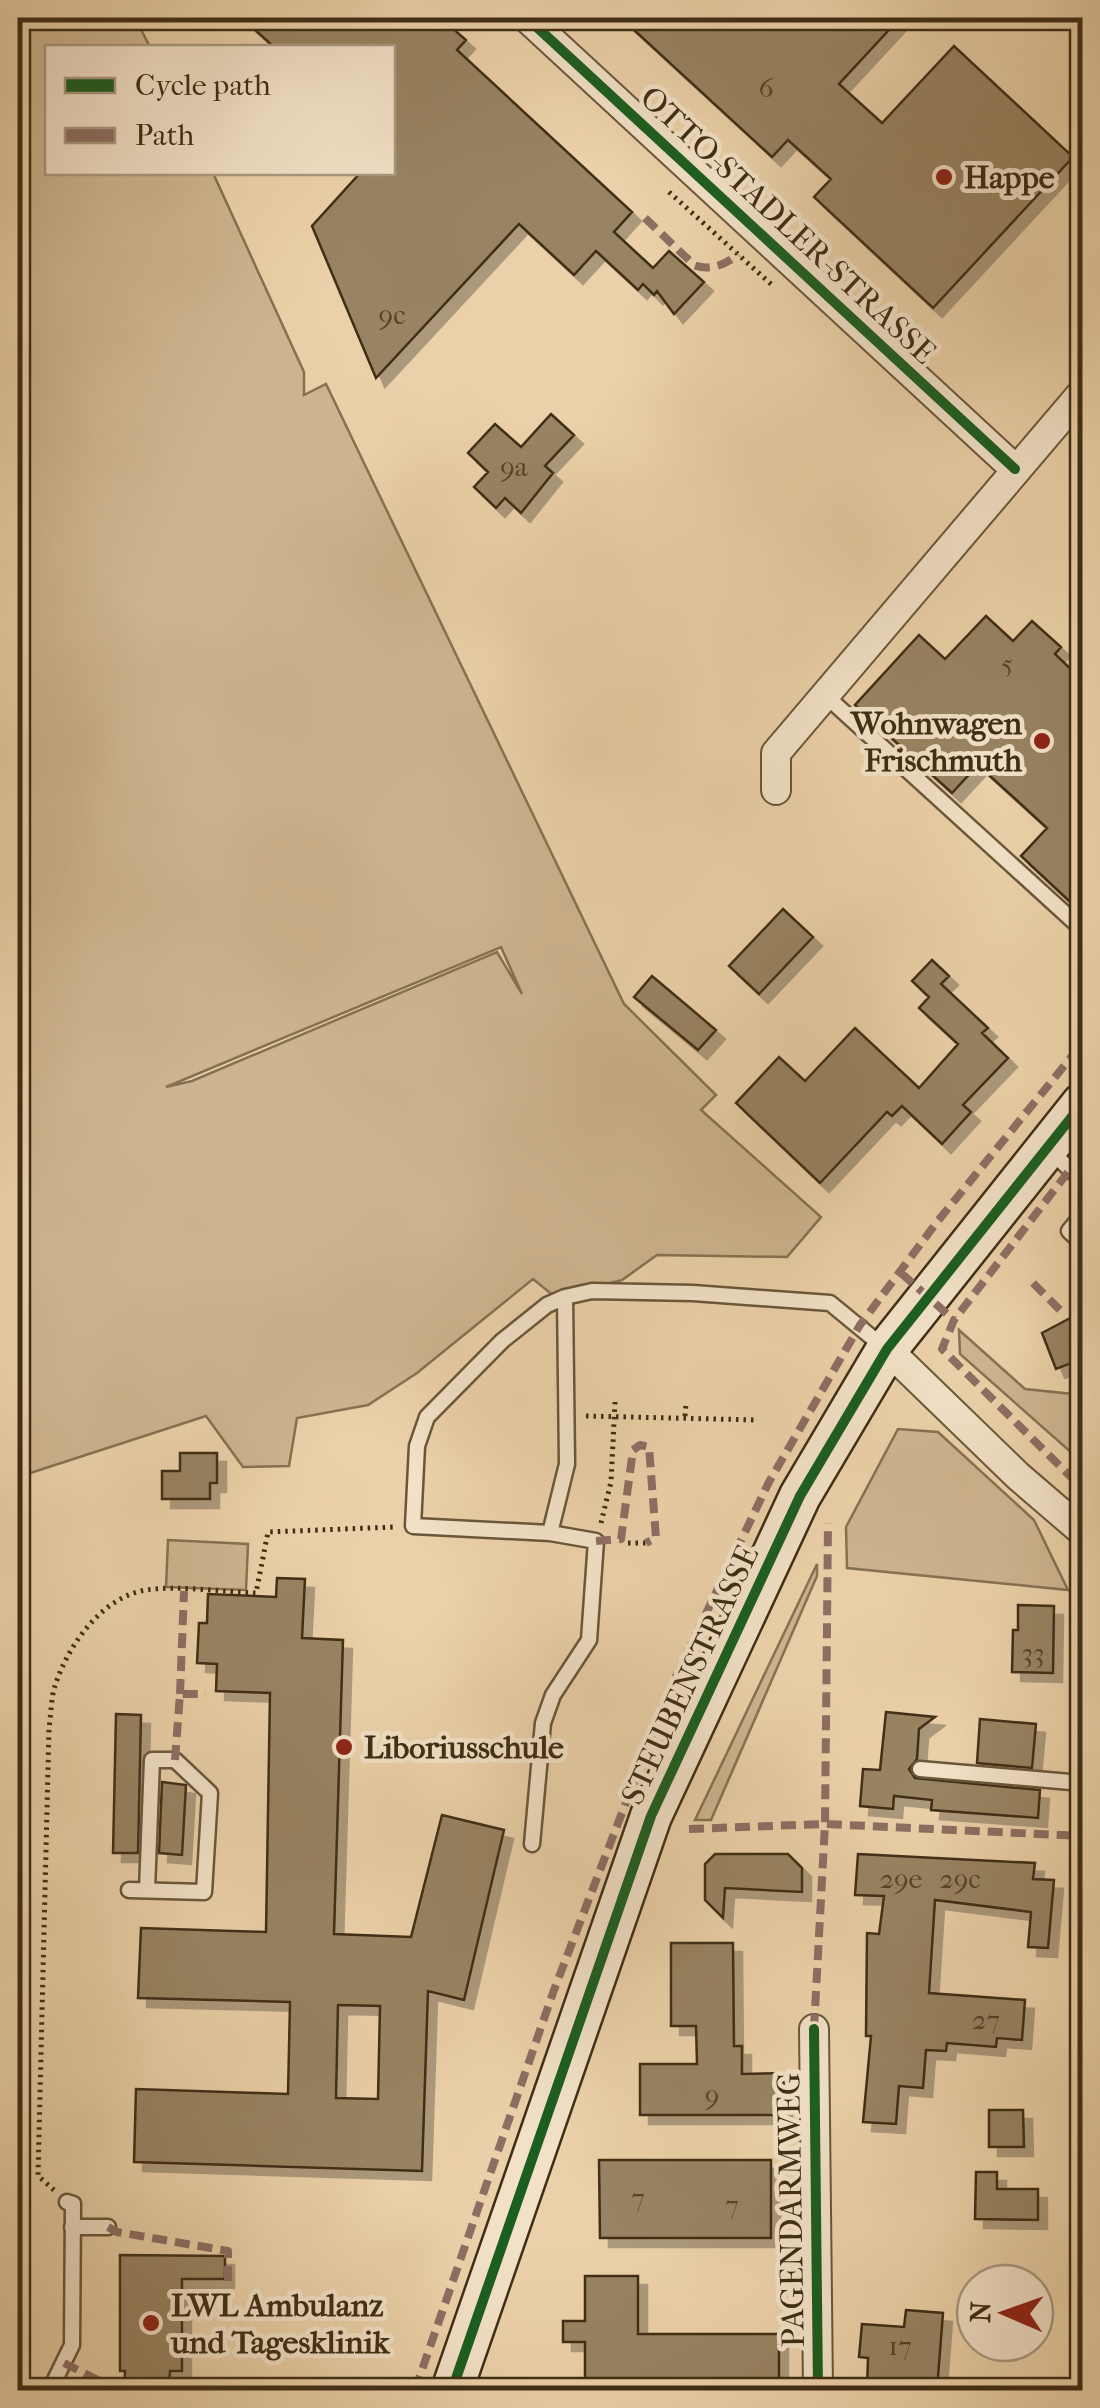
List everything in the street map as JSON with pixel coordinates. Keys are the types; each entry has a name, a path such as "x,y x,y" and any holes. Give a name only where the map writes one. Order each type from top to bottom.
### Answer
{"street":[{"name":"OTTO-STADLER-STRASSE","path":"527,18 1016,469"},
{"path":"776,790 776,753 1082,394"},
{"name":"STEUBENSTRASSE","path":"452,2390 651,1816 800,1496 886,1349 1082,1104"},
{"path":"886,1349 1018,1476 1082,1530"},
{"name":"PAGENDARMWEG","path":"814,2030 818,2390"}],"lane":[{"path":"826,695 1082,929"},
{"path":"1047,1148 1082,1180"},
{"path":"1082,1215 1069,1231 1082,1244"},
{"path":"532,1844 543,1723 553,1695 589,1640 596,1540 550,1533 413,1526 417,1446 427,1418 490,1354 547,1305 592,1292 830,1303 886,1349"},
{"path":"550,1533 567,1464 565,1297"},
{"path":"128,1890 204,1892 210,1793 174,1760 152,1760 146,1890"},
{"path":"920,1769 1082,1783"},
{"path":"50,2390 72,2346 73,2204 67,2202"},
{"path":"72,2227 108,2228"}],"path":[{"path":"668,192 772,285"},
{"path":"596,1540 611,1482 615,1402"},
{"path":"685,1416 686,1402"},
{"path":"567,1415 758,1420"},
{"path":"67,2202 38,2176 48,1747 54,1691 64,1665 99,1614 127,1595 149,1589 256,1593 268,1532 413,1526"},
{"path":"628,1543 646,1543"}],"shaded area":[{"path":"18,18 135,18 149,45 45,45 45,175 214,175 304,372 304,395 326,384 624,1004 716,1095 701,1110 821,1217 787,1257 657,1255 622,1280 555,1297 533,1279 417,1373 368,1405 297,1418 289,1466 243,1467 206,1416 18,1477 18,563 26,584 18,558","holes":["501,947 522,994 497,952 192,1081 166,1087"]},
{"path":"959,1330 1025,1389 1082,1395 1082,1462 960,1354"},
{"path":"898,1429 938,1432 1034,1520 1068,1590 847,1568 846,1527"},
{"path":"168,1540 248,1544 246,1590 166,1587"},
{"path":"817,1564 817,1576 711,1820 695,1820"}],"building":[{"path":"242,18 441,18 466,40 457,50 632,212 614,232 653,268 669,251 704,282 674,314 657,291 654,295 643,284 638,290 596,251 574,275 519,224 376,378 312,226 358,175 395,175 395,45 272,45"},
{"path":"621,18 900,18 839,84 882,123 954,46 1073,157 933,308 814,197 831,179 788,140 772,157"},
{"path":"551,414 574,435 545,466 553,473 521,513 505,498 496,508 474,487 488,472 468,453 495,424 521,447"},
{"path":"986,616 1013,641 1032,621 1061,647 1055,654 1082,680 1082,913 1021,856 1047,828 978,765 952,793 855,705 919,635 945,659"},
{"path":"783,909 813,937 759,994 729,966"},
{"path":"932,960 949,976 941,984 988,1028 982,1033 1008,1058 963,1105 971,1112 942,1144 902,1106 892,1116 887,1112 820,1183 736,1103 779,1057 805,1081 855,1028 919,1088 958,1044 919,1008 929,997 912,981"},
{"path":"652,976 716,1030 698,1050 634,997"},
{"path":"1074,1316 1075,1320 1082,1318 1082,1359 1056,1369 1042,1333"},
{"path":"180,1453 217,1453 217,1483 210,1483 210,1499 162,1499 162,1471 180,1471"},
{"path":"277,1578 305,1579 302,1638 343,1640 334,1934 411,1937 442,1815 504,1830 464,2000 428,1991 422,2171 134,2162 136,2089 288,2094 290,2002 138,1998 141,1928 266,1932 270,1693 216,1691 217,1664 197,1663 199,1623 207,1623 208,1594 276,1597","holes":["338,2005 380,2006 378,2099 336,2098"]},
{"path":"1018,1605 1054,1606 1053,1673 1012,1672"},
{"path":"886,1712 935,1717 919,1729 917,1759 909,1769 915,1778 1040,1790 1038,1818 931,1810 932,1800 894,1796 893,1809 860,1806 863,1769 880,1770"},
{"path":"116,1714 141,1715 138,1853 113,1853"},
{"path":"980,1719 1036,1724 1032,1768 977,1763"},
{"path":"162,1782 186,1785 182,1855 159,1853"},
{"path":"715,1854 788,1854 802,1868 802,1892 725,1888 723,1918 705,1900 705,1864"},
{"path":"858,1854 1035,1863 1033,1879 1054,1880 1048,1948 1028,1947 1031,1912 935,1900 929,1993 1025,2000 1022,2040 997,2038 996,2047 947,2043 946,2051 926,2050 923,2088 899,2086 896,2124 863,2122 871,2036 866,2036 867,1933 879,1934 884,1896 855,1895"},
{"path":"671,1943 733,1943 734,2046 742,2046 742,2074 784,2073 783,2115 640,2115 640,2064 697,2064 696,2026 671,2026"},
{"path":"989,2110 1023,2110 1024,2147 989,2147"},
{"path":"599,2160 771,2160 771,2238 600,2238"},
{"path":"976,2172 997,2172 997,2189 1038,2189 1038,2220 975,2219"},
{"name":"LWL Ambulanz und Tagesklinik","path":"120,2255 225,2256 225,2279 182,2279 182,2371 170,2371 169,2390 124,2390 125,2371 120,2371"},
{"path":"585,2276 638,2276 638,2334 779,2334 779,2390 585,2390 585,2342 563,2342 563,2321 585,2321"},
{"path":"906,2310 943,2313 937,2390 867,2390 868,2358 859,2357 862,2324 904,2327"}],"waterway":[{"path":"23,2390 26,1733"}],"marked path":[{"path":"645,218 694,265 717,266 738,254"},
{"path":"415,2390 554,1990 668,1693 769,1482 860,1325 937,1222 1082,1044"},
{"path":"1082,1154 954,1320 942,1349 1082,1488"},
{"path":"901,1273 954,1320"},
{"path":"1033,1283 1065,1315"},
{"path":"596,1541 621,1539 633,1450 640,1445 649,1447 656,1538 646,1543"},
{"path":"814,2029 825,1824 828,1523"},
{"path":"180,1694 184,1591"},
{"path":"175,1760 180,1694 206,1694"},
{"path":"689,1829 825,1824 1082,1836"},
{"path":"108,2227 117,2232 228,2251 228,2282"},
{"path":"64,2363 100,2381 124,2383"}],"cycle path":[{"path":"527,18 1015,469"},
{"path":"452,2390 651,1816 800,1496 887,1349 1082,1104"},
{"path":"814,2029 818,2390"}],"place":[{"name":"Happe","path":"944,177"},
{"name":"Wohnwagen Frischmuth","path":"1042,741"},
{"name":"Liboriusschule","path":"344,1747"},
{"name":"LWL Ambulanz und Tagesklinik","path":"151,2323"}]}
